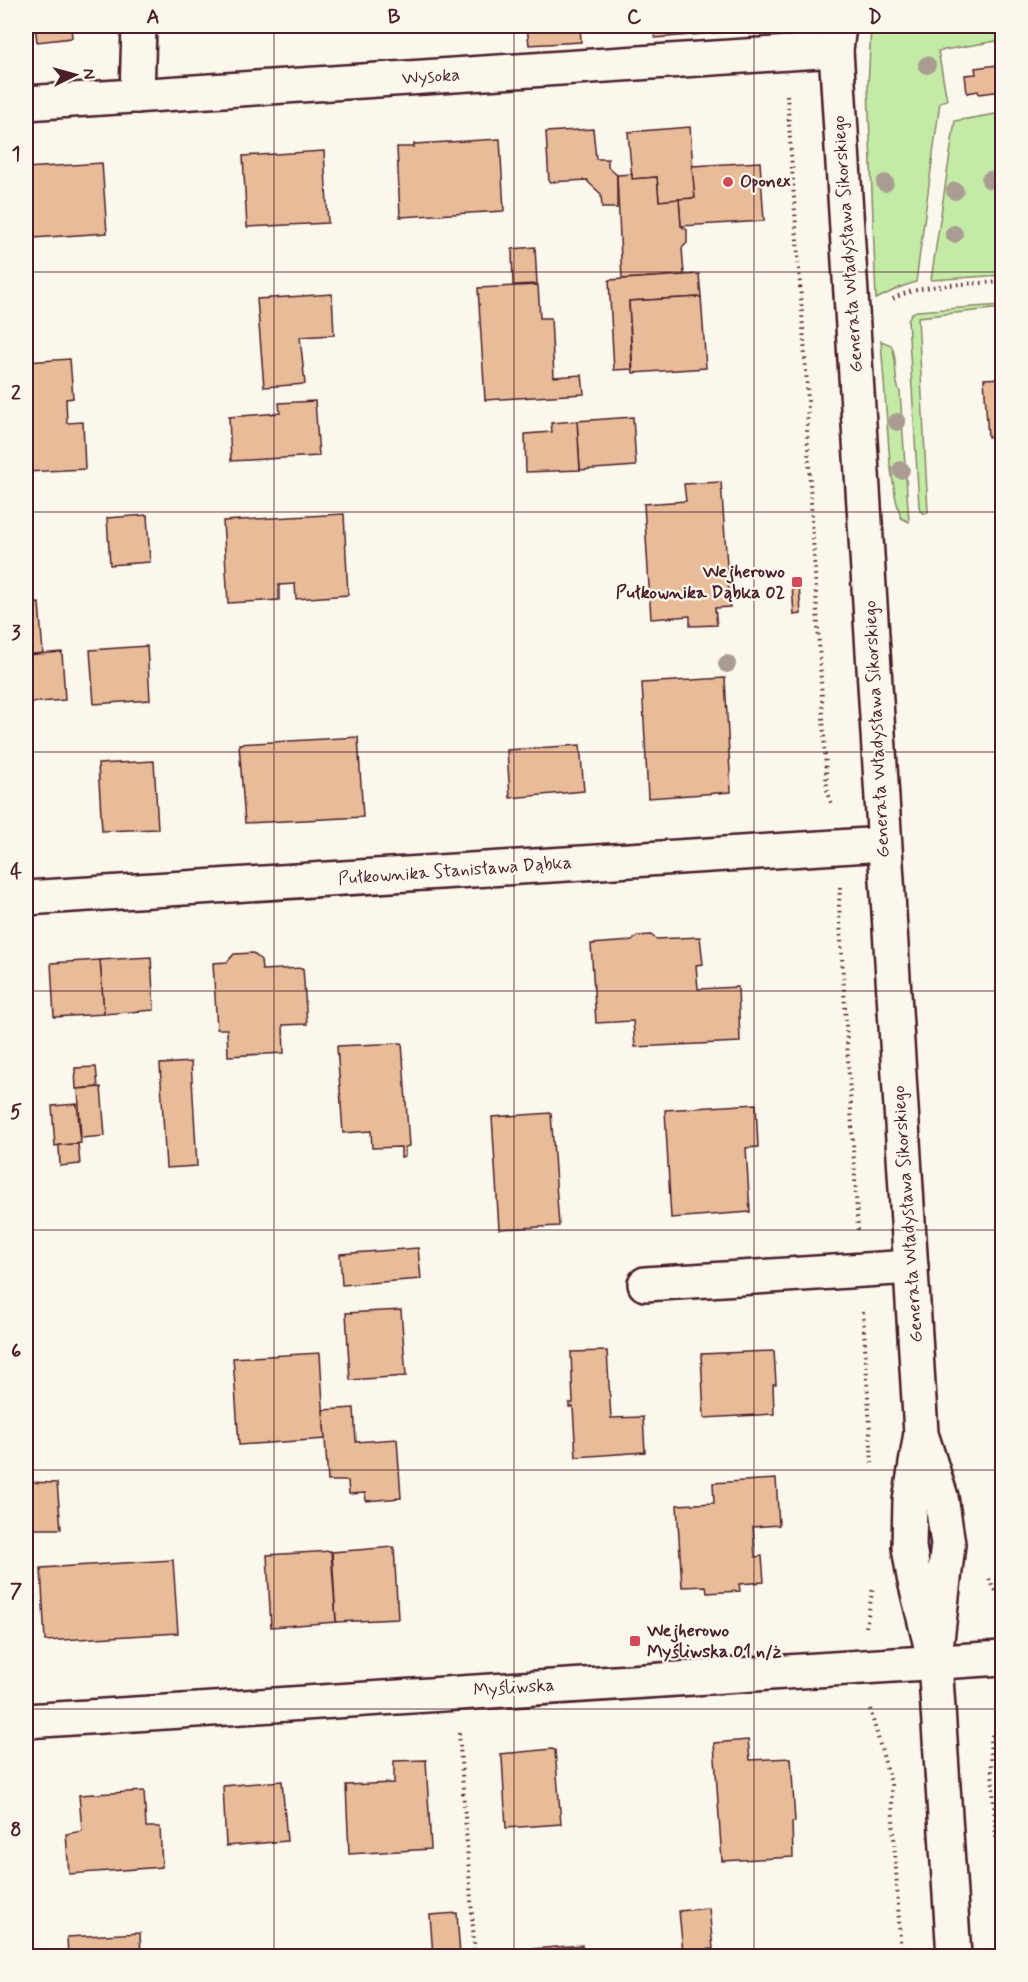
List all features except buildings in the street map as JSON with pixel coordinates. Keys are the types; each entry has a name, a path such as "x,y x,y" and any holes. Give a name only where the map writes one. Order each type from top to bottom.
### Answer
{"street":[{"path":"137,96 139,26"},
{"name":"Wysoka","path":"26,103 785,54 838,38"},
{"name":"Generała Władysława Sikorskiego","path":"838,38 884,844 921,1433 910,1501 909,1547 935,1662 954,1956"},
{"name":"Pułkownika Stanisława Dąbka","path":"26,898 884,844"},
{"path":"645,1284 911,1267"},
{"name":"Myśliwska","path":"26,1720 1002,1658"}],"path":[{"path":"785,54 808,400 807,430 827,789 838,826 841,877 838,904 872,1467"},
{"path":"888,302 901,294 917,290 1002,282"},
{"path":"873,1584 864,1636 866,1666 869,1703 891,1784 901,1956"},
{"path":"1002,1720 990,1739 1002,1935"},
{"path":"459,1732 475,1956"}],"green space":[{"path":"871,26 1002,26 1002,40 938,51 947,100 940,102 916,282 876,299 868,87"},
{"path":"1002,113 1002,275 931,280 955,121"},
{"path":"1002,305 1002,308 918,317 928,513 924,514 920,511 919,506 908,320 912,313 917,311"},
{"path":"881,341 891,345 895,356 896,381 900,392 909,522 901,518 890,463"}],"place":[{"name":"Oponex","path":"728,182"},
{"name":"Wejherowo Pułkownika Dąbka 02","path":"797,582"},
{"name":"Wejherowo Myśliwska 01 n/ż","path":"635,1641"}]}
